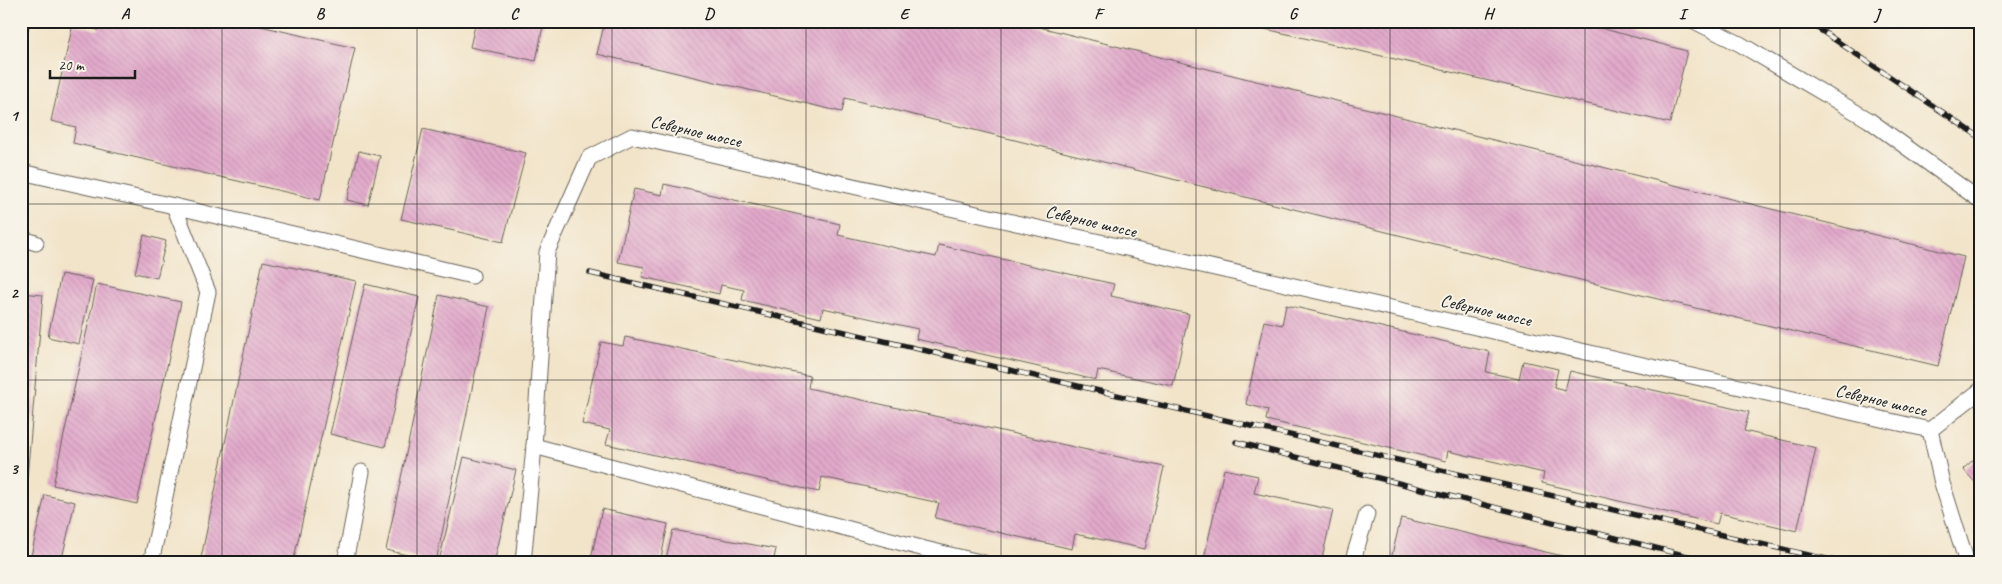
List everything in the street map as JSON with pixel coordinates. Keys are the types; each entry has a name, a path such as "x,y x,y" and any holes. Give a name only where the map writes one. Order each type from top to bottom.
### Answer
{"lane":[{"path":"1694,21 1740,44 1869,120 1981,201"},
{"name":"Северное шоссе","path":"523,563 534,446 546,252 589,158 632,136 1930,430 1981,390"},
{"path":"21,172 472,276"},
{"path":"151,563 208,292 174,206"},
{"path":"1930,430 1942,483 1966,563"},
{"path":"534,446 923,556 984,563"},
{"path":"345,563 362,472"},
{"path":"1352,563 1367,514"}],"building":[{"path":"21,21 30,21 22,57 21,57"},
{"path":"100,21 239,21 355,48 320,200 73,143 76,127 51,121 73,24 98,30"},
{"path":"476,21 544,21 536,61 470,47"},
{"path":"605,21 1015,21 1964,257 1938,366 1637,294 845,98 842,112 597,54"},
{"path":"1231,21 1574,21 1687,51 1670,123"},
{"path":"423,129 526,153 503,242 401,219"},
{"path":"359,151 380,156 368,205 347,200"},
{"path":"664,184 840,224 838,235 936,257 939,245 1114,284 1111,296 1189,314 1173,386 1098,370 1096,380 916,339 918,329 823,308 821,318 742,300 744,290 721,285 719,294 642,277 644,267 618,262 634,189 662,195"},
{"path":"144,235 166,241 157,278 135,273"},
{"path":"263,261 356,281 293,563 200,563"},
{"path":"61,274 93,280 79,344 48,337"},
{"path":"97,284 181,302 137,504 53,485"},
{"path":"365,284 419,297 385,447 330,434"},
{"path":"21,293 43,295 27,478 21,478"},
{"path":"439,295 489,307 436,562 386,550"},
{"path":"1286,305 1490,352 1486,372 1519,379 1523,361 1558,369 1554,387 1565,390 1570,371 1749,412 1744,431 1816,448 1797,531 1720,513 1717,524 1542,483 1544,473 1448,451 1446,461 1266,420 1268,410 1246,404 1264,321 1282,325"},
{"path":"625,337 810,376 808,388 1164,467 1145,549 1075,534 1072,549 935,518 939,503 822,477 819,492 606,444 610,430 582,424 601,342 623,346"},
{"path":"1981,453 1981,489 1963,469"},
{"path":"464,457 516,470 494,563 439,561"},
{"path":"1224,469 1258,476 1254,493 1333,510 1321,563 1203,563"},
{"path":"45,495 75,502 61,563 31,556"},
{"path":"602,509 668,524 660,563 590,563"},
{"path":"1401,518 1588,562 1588,563 1390,563"},
{"path":"673,530 776,549 773,563 665,563"}],"railway":[{"path":"1807,21 1981,138"},
{"path":"1969,21 1981,33"},
{"path":"590,273 1843,563"},
{"path":"1236,442 1715,563"}]}
